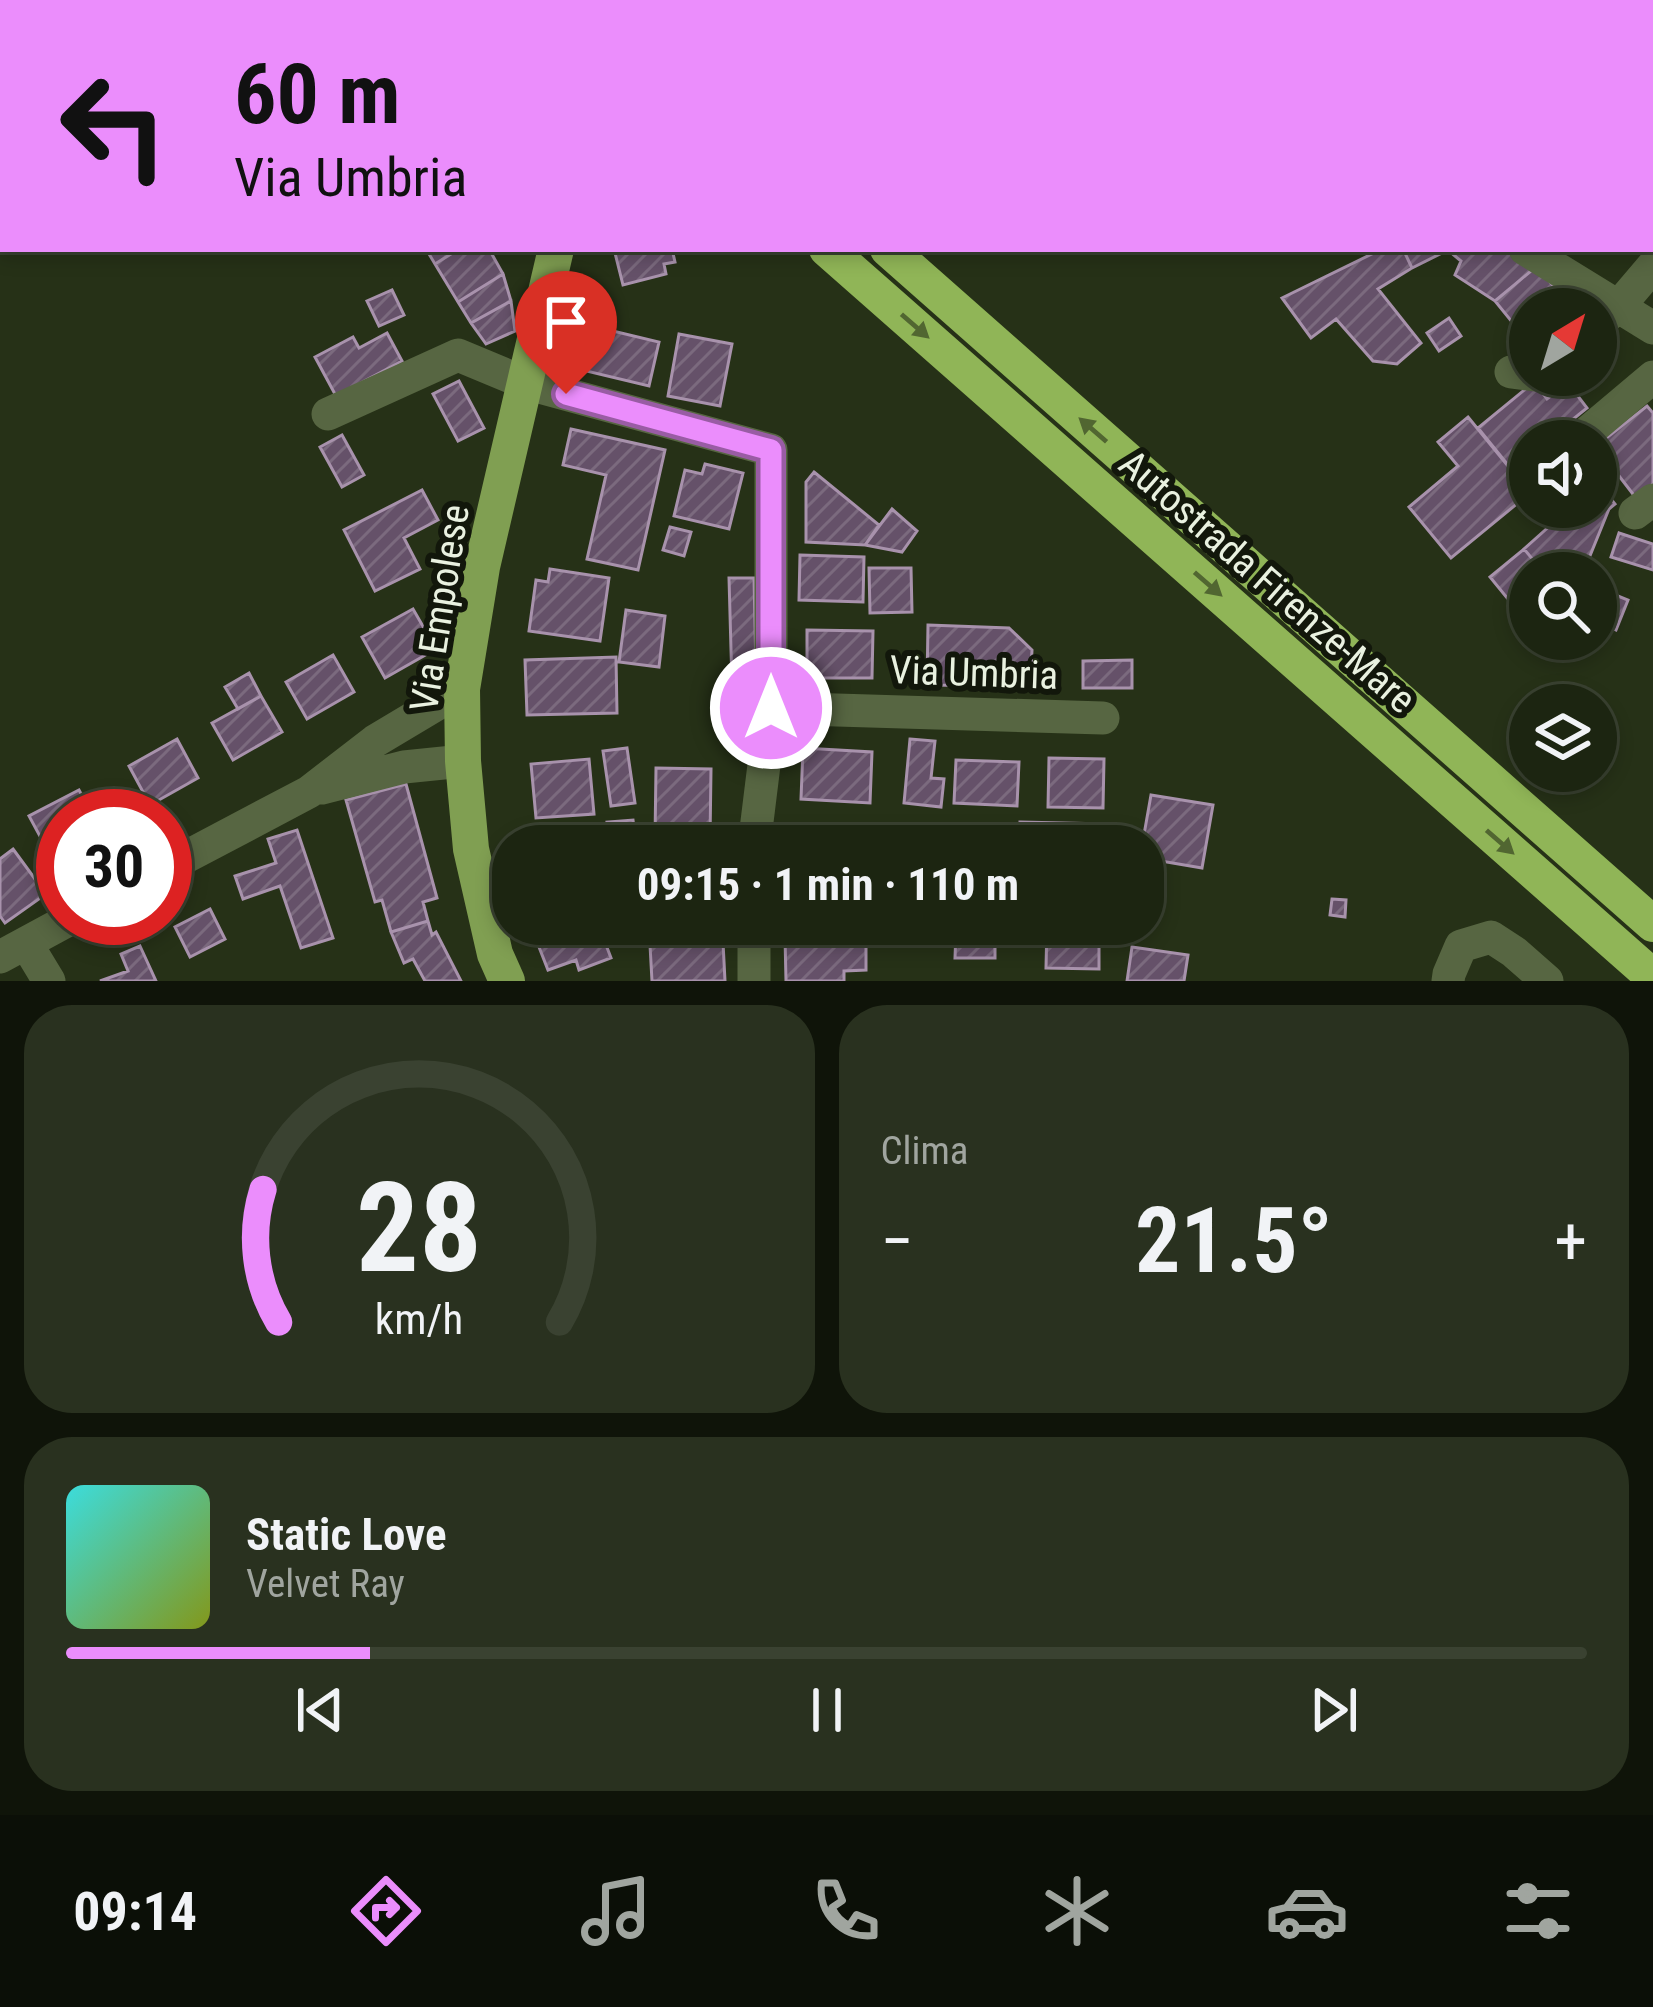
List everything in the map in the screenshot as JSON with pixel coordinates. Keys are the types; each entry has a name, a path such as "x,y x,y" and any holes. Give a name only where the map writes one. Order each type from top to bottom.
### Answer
{"highway":[{"name":"Autostrada Firenze-Mare","path":"830,252 1653,977"},
{"name":"Autostrada Firenze-Mare","path":"891,252 1653,924"}],"main road":[{"name":"Via Empolese","path":"507,981 495,954 471,849 461,689 482,567 555,252"}],"street":[{"path":"1529,252 1574,288"},
{"path":"1617,305 1653,266"},
{"path":"1617,318 1653,328"},
{"path":"328,415 458,355 525,383 771,450 771,708 757,825"},
{"path":"1602,420 1653,377"},
{"path":"192,854 309,792 375,741 461,689"},
{"name":"Via Umbria","path":"771,708 1103,718"},
{"path":"309,792 404,767 463,761"},
{"path":"1448,981 1461,946 1491,937 1547,981"},
{"path":"754,945 754,981"},
{"path":"13,950 49,981"}],"building":[{"path":"428,252 454,252 435,264"},
{"path":"454,252 491,252 503,274 458,302 435,264"},
{"path":"615,252 673,252 675,262 664,264 666,274 623,285"},
{"path":"1376,252 1404,252 1412,268 1378,289 1421,343 1397,364 1373,361 1336,319 1311,338 1282,298"},
{"path":"1404,252 1444,252 1412,268"},
{"path":"1450,252 1507,252 1537,266 1495,301 1455,275 1461,261"},
{"path":"1537,266 1555,288 1511,288"},
{"path":"503,274 511,301 471,323 458,302"},
{"path":"1509,289 1509,318 1495,301"},
{"path":"392,290 404,315 379,326 367,301"},
{"path":"511,301 515,331 486,344 471,323"},
{"path":"1449,318 1461,336 1439,351 1427,333"},
{"path":"592,326 659,342 649,386 582,370"},
{"path":"387,333 402,361 336,396 315,357 353,337 359,348"},
{"path":"679,334 732,344 720,406 668,396"},
{"path":"459,381 484,428 458,441 433,394"},
{"path":"1517,396 1578,396 1587,408 1572,420 1509,420 1509,466 1478,428"},
{"path":"1647,406 1653,413 1653,484 1636,498 1617,473 1617,430"},
{"path":"1468,417 1509,467 1509,510 1451,558 1409,507 1458,466 1438,442"},
{"path":"571,429 665,450 638,570 587,559 606,475 563,465"},
{"path":"342,435 364,475 342,487 320,447"},
{"path":"705,464 743,473 729,529 674,516 685,470 702,474"},
{"path":"814,472 879,525 865,545 806,542 806,482"},
{"path":"422,490 438,520 404,538 420,569 375,591 344,530"},
{"path":"892,509 917,531 902,552 865,545"},
{"path":"670,527 691,532 684,556 663,550"},
{"path":"1548,528 1601,528 1592,552 1524,549"},
{"path":"1619,533 1653,544 1653,570 1617,559 1617,552 1613,552"},
{"path":"800,555 864,557 863,602 799,600"},
{"path":"1509,561 1509,600 1490,577"},
{"path":"869,568 911,568 912,612 870,613"},
{"path":"550,569 609,578 600,641 529,631 536,580 548,582"},
{"path":"729,578 754,578 757,720 733,721"},
{"path":"1617,596 1628,600 1617,628"},
{"path":"413,609 436,649 385,678 362,637"},
{"path":"626,610 665,616 659,667 619,662"},
{"path":"928,625 1009,628 1032,650 1030,686 927,685"},
{"path":"807,630 873,631 872,678 807,678"},
{"path":"333,655 354,692 307,719 286,682"},
{"path":"616,657 617,713 527,715 525,660"},
{"path":"1132,660 1132,688 1083,688 1083,661"},
{"path":"249,673 261,696 238,709 225,687"},
{"path":"261,696 282,732 233,760 212,723"},
{"path":"177,739 198,778 178,789 141,789 129,766"},
{"path":"910,739 935,741 931,778 944,779 941,807 904,803"},
{"path":"627,748 635,803 611,806 603,751"},
{"path":"803,748 872,752 870,803 801,799"},
{"path":"1049,758 1104,759 1103,808 1048,807"},
{"path":"589,759 594,814 536,818 531,764"},
{"path":"956,760 1019,762 1017,806 954,803"},
{"path":"656,768 711,769 710,825 655,825"},
{"path":"406,784 437,898 423,902 428,921 391,932 382,900 375,902 346,800"},
{"path":"1151,795 1213,805 1202,868 1164,862 1164,825 1146,825"},
{"path":"633,820 634,825 607,825"},
{"path":"1020,822 1106,824 1106,825"},
{"path":"297,830 333,938 301,948 280,886 243,899 235,876 276,863 268,839"},
{"path":"13,849 36,880 36,901 5,923 0,916 0,859"},
{"path":"1332,899 1346,900 1345,917 1330,915"},
{"path":"210,909 225,939 190,957 184,945 192,945 192,918"},
{"path":"428,921 461,981 425,981 413,959 404,963 391,932"},
{"path":"538,945 606,945 611,958 579,970 576,960 548,970"},
{"path":"650,945 723,945 725,981 652,981"},
{"path":"785,945 866,945 866,970 844,971 844,981 786,981"},
{"path":"955,945 995,945 995,958 955,958"},
{"path":"1047,945 1099,945 1099,969 1046,968"},
{"path":"140,946 156,981 100,981 128,971 121,954"},
{"path":"1132,947 1188,955 1184,981 1127,981"}],"route":[{"path":"566,394 771,450 771,708"}]}
